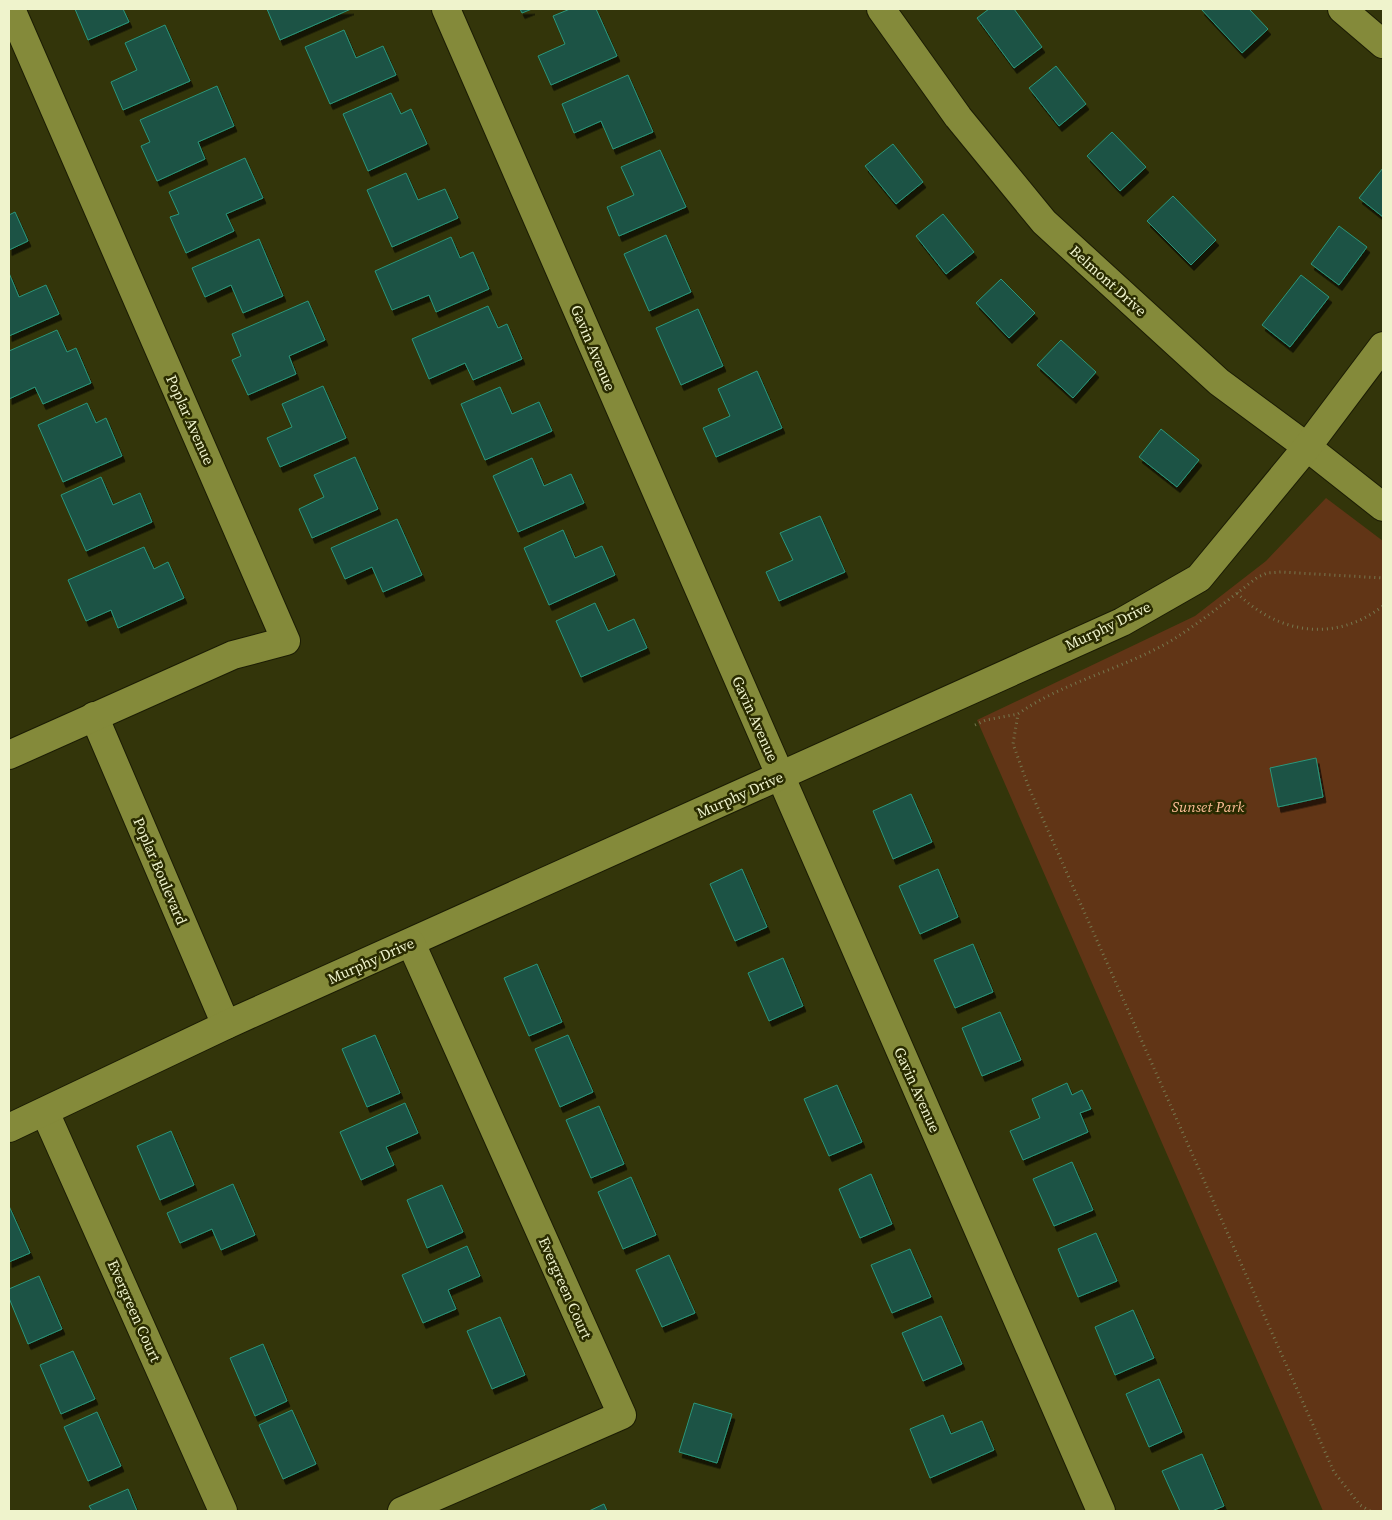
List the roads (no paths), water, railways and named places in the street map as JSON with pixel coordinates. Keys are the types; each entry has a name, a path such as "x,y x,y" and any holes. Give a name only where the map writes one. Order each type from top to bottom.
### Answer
{"street":[{"name":"Poplar Avenue","path":"11,9 286,641 233,655 94,716"},
{"name":"Gavin Avenue","path":"446,9 1101,1511"},
{"name":"Belmont Drive","path":"881,9 958,117 1044,222 1219,382 1307,447 1383,507"},
{"path":"1342,9 1383,44"},
{"name":"Murphy Drive","path":"9,1128 226,1026 780,777 951,697 1122,622 1199,578 1307,447 1383,346"},
{"path":"9,755 94,716"},
{"name":"Poplar Boulevard","path":"94,716 226,1026"},
{"name":"Evergreen Court","path":"402,1511 622,1415 411,943"},
{"name":"Evergreen Court","path":"45,1112 223,1511"}],"park label":[{"name":"Sunset Park","path":"1208,807"}]}
